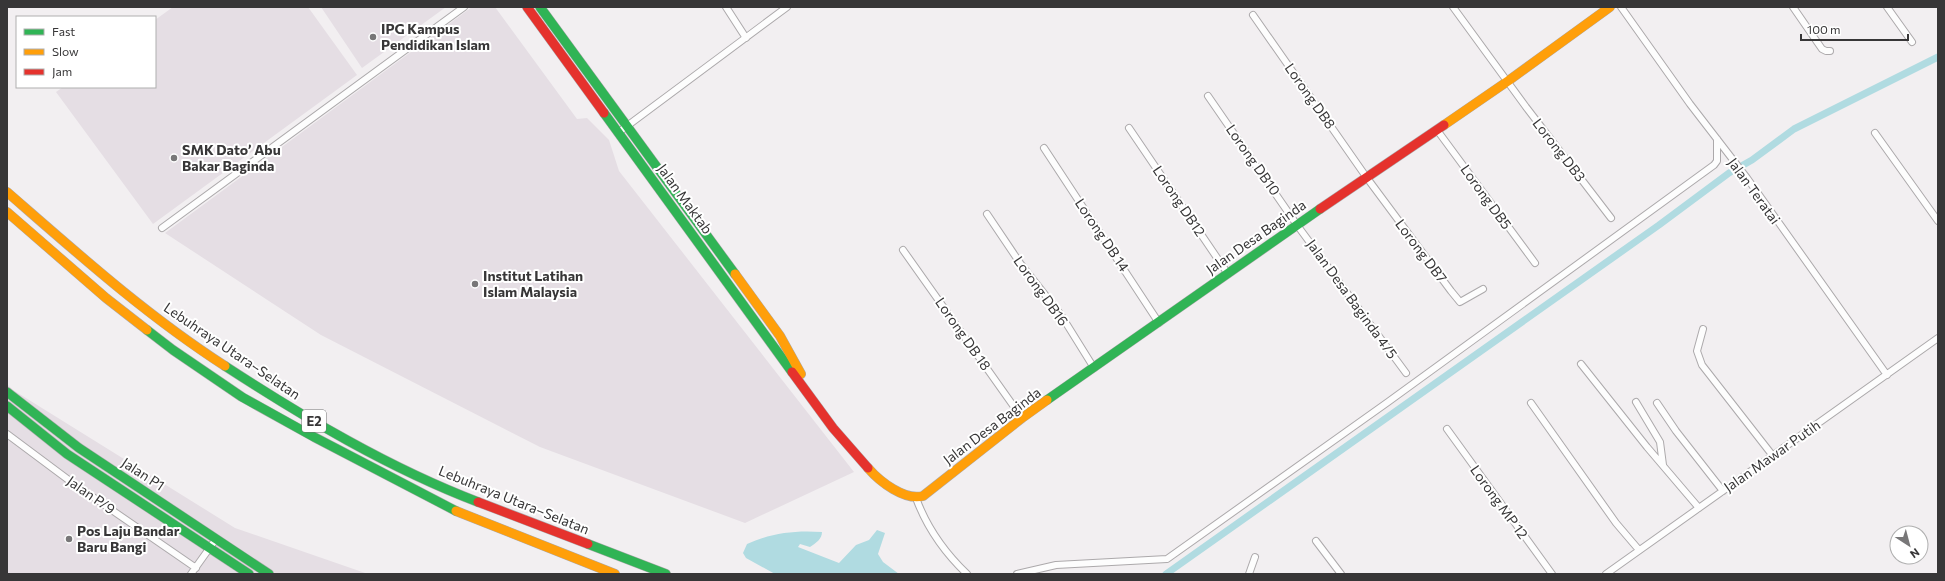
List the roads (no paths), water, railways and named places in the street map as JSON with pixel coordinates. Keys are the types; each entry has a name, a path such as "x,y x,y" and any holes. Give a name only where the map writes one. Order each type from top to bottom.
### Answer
{"main road":[{"name":"Jalan Maktab","path":"527,7 622,129"},
{"name":"Jalan Maktab","path":"540,7 622,129 833,428 873,474 893,489 920,497"},
{"name":"Jalan Desa Baginda","path":"920,497 1022,418 1297,225 1508,82 1610,7"},
{"name":"Lebuhraya Utara–Selatan","path":"7,192 116,288 185,340 324,427 408,472 464,497 666,574"},
{"name":"Lebuhraya Utara–Selatan","path":"7,212 106,298 173,350 242,396 314,437 456,511 503,531 615,574"},
{"name":"Jalan P1","path":"7,392 79,448 269,574"},
{"name":"Jalan P1","path":"7,406 67,454 249,574"}],"street":[{"path":"162,228 464,7"},
{"path":"726,7 746,38"},
{"path":"622,129 787,7"},
{"name":"Lorong DB3","path":"1453,7 1611,218"},
{"name":"Jalan Teratai","path":"1621,7 1747,178 1886,375"},
{"path":"1793,7 1822,49 1826,51 1830,50"},
{"path":"1887,7 1912,42"},
{"name":"Lorong DB8","path":"1253,15 1367,178"},
{"name":"Lorong DB10","path":"1208,96 1297,225"},
{"name":"Lorong DB12","path":"1129,128 1228,274"},
{"name":"Lorong DB5","path":"1437,130 1535,263"},
{"path":"1875,133 1938,222"},
{"path":"1017,574 1056,564 1166,558 1172,555 1552,284 1714,165 1717,161 1717,139"},
{"name":"Lorong DB 14","path":"1044,148 1159,323"},
{"name":"Lorong DB7","path":"1367,178 1460,302 1483,289"},
{"name":"Lorong DB16","path":"987,214 1020,263 1060,315 1094,368"},
{"name":"Jalan Desa Baginda 4/5","path":"1297,225 1406,373"},
{"name":"Lorong DB 18","path":"903,250 1022,418"},
{"path":"1702,329 1697,351 1702,365 1773,456"},
{"name":"Jalan Mawar Putih","path":"1606,574 1938,338"},
{"path":"1581,364 1663,466 1699,508"},
{"path":"1636,402 1660,442 1663,466"},
{"path":"1657,402 1676,431 1723,491"},
{"path":"1531,403 1616,523 1639,550"},
{"name":"Lorong MP 12","path":"1447,429 1552,574"},
{"name":"Jalan P/9","path":"7,434 74,484 196,568"},
{"path":"920,497 924,519 934,536 968,574"},
{"path":"191,574 216,539"},
{"path":"1316,541 1341,574"},
{"path":"1249,574 1255,557"}],"water":[{"path":"877,530 885,533 878,554 883,562 899,574 775,574 746,558 743,553 747,544 765,537 802,531 822,532 820,539 810,547 800,544 798,547 839,563 856,545 869,540"}],"waterway":[{"path":"1166,574 1659,225 1729,173 1752,160 1794,129 1938,57"}],"place":[{"name":"IPG Kampus Pendidikan Islam","path":"373,37"},
{"name":"SMK Dato’ Abu Bakar Baginda","path":"174,158"},
{"name":"Institut Latihan Islam Malaysia","path":"475,284"},
{"name":"Pos Laju Bandar Baru Bangi","path":"69,539"}]}
